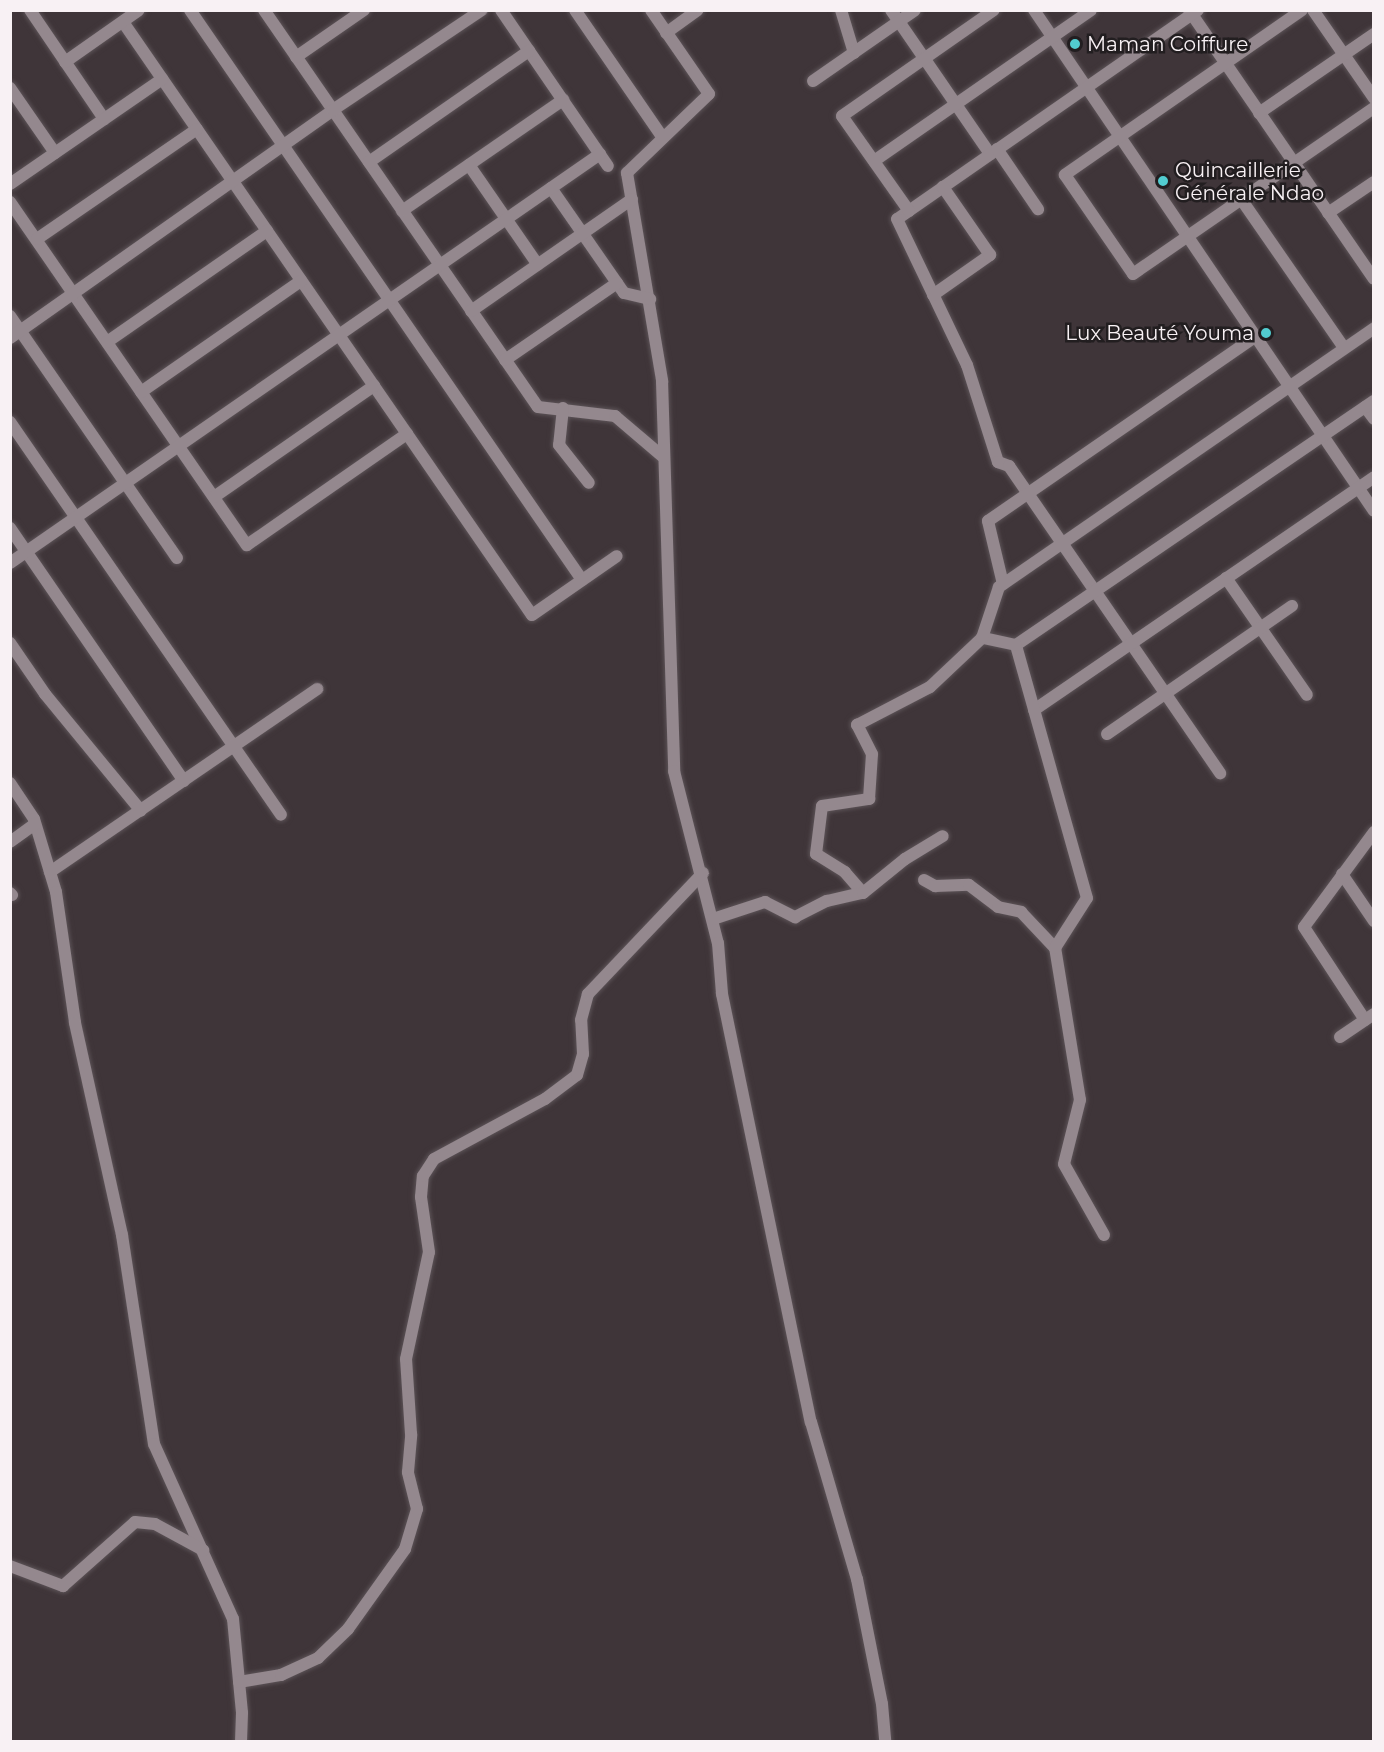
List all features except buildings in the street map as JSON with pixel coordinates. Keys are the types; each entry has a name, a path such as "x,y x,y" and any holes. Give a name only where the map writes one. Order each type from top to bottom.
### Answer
{"street":[{"path":"65,62 139,10"},
{"path":"190,10 582,580"},
{"path":"264,10 538,407 564,408 615,416 662,456"},
{"path":"296,57 363,10"},
{"path":"16,334 284,148 333,110 482,10"},
{"path":"501,10 608,166"},
{"path":"575,10 663,138"},
{"path":"651,10 709,94 627,172 662,381 662,456 674,771 703,873 713,919 722,994 811,1422 858,1579 882,1704 885,1742"},
{"path":"666,33 699,10"},
{"path":"841,10 854,52"},
{"path":"891,10 956,104 1038,208"},
{"path":"813,81 915,10"},
{"path":"909,211 842,116 994,10"},
{"path":"1034,10 1374,511"},
{"path":"874,161 1091,10"},
{"path":"1302,10 1065,175 1133,274 1374,108"},
{"path":"1313,10 1374,98"},
{"path":"32,11 104,118"},
{"path":"1220,773 1009,466 998,462 967,366 897,219 1193,12 1259,113 1374,279"},
{"path":"123,22 532,615 617,556"},
{"path":"1259,113 1374,34"},
{"path":"369,162 529,51"},
{"path":"10,184 162,79"},
{"path":"10,88 55,153"},
{"path":"402,211 563,100"},
{"path":"37,239 197,129"},
{"path":"10,563 600,154"},
{"path":"469,165 538,265"},
{"path":"1328,213 1374,182"},
{"path":"933,295 990,255 943,187"},
{"path":"551,188 624,293 650,299"},
{"path":"471,311 632,199"},
{"path":"1241,200 1344,348"},
{"path":"10,202 247,545 407,434"},
{"path":"107,342 267,231"},
{"path":"141,392 301,281"},
{"path":"505,360 617,283"},
{"path":"10,316 16,334 126,483 177,558"},
{"path":"863,893 845,872 816,854 822,806 869,799 872,754 857,725 930,687 982,638 1003,584 1374,328"},
{"path":"1003,584 988,521 1255,337"},
{"path":"214,497 374,386"},
{"path":"982,638 1016,645 1096,593 1369,404 1374,419"},
{"path":"564,408 559,445 589,483"},
{"path":"10,422 281,815"},
{"path":"1034,710 1374,477"},
{"path":"10,528 184,781"},
{"path":"1226,578 1307,695"},
{"path":"1107,734 1292,606"},
{"path":"10,643 45,693 141,811"},
{"path":"1016,645 1087,898 1055,948"},
{"path":"50,872 317,689"},
{"path":"10,783 35,824 50,872 75,1023 122,1235 154,1444 233,1619 239,1682 241,1742"},
{"path":"10,842 35,824"},
{"path":"1340,1037 1369,1017 1304,927 1374,832"},
{"path":"713,919 765,902 795,917 827,901 863,893 905,859 943,836"},
{"path":"239,1682 281,1675 318,1658 348,1629 405,1549 417,1509 408,1472 411,1434 406,1359 429,1252 421,1197 423,1176 434,1159 545,1099 577,1075 583,1054 581,1020 588,994 703,873"},
{"path":"1342,874 1374,921"},
{"path":"924,880 935,886 969,885 998,907 1021,912 1055,948 1080,1100 1064,1164 1104,1235"},
{"path":"10,1566 63,1586 135,1522 155,1524 202,1550"}],"place":[{"name":"Maman Coiffure","path":"1075,44"},
{"name":"Quincaillerie Générale Ndao","path":"1163,181"},
{"name":"Lux Beauté Youma","path":"1266,333"}]}
